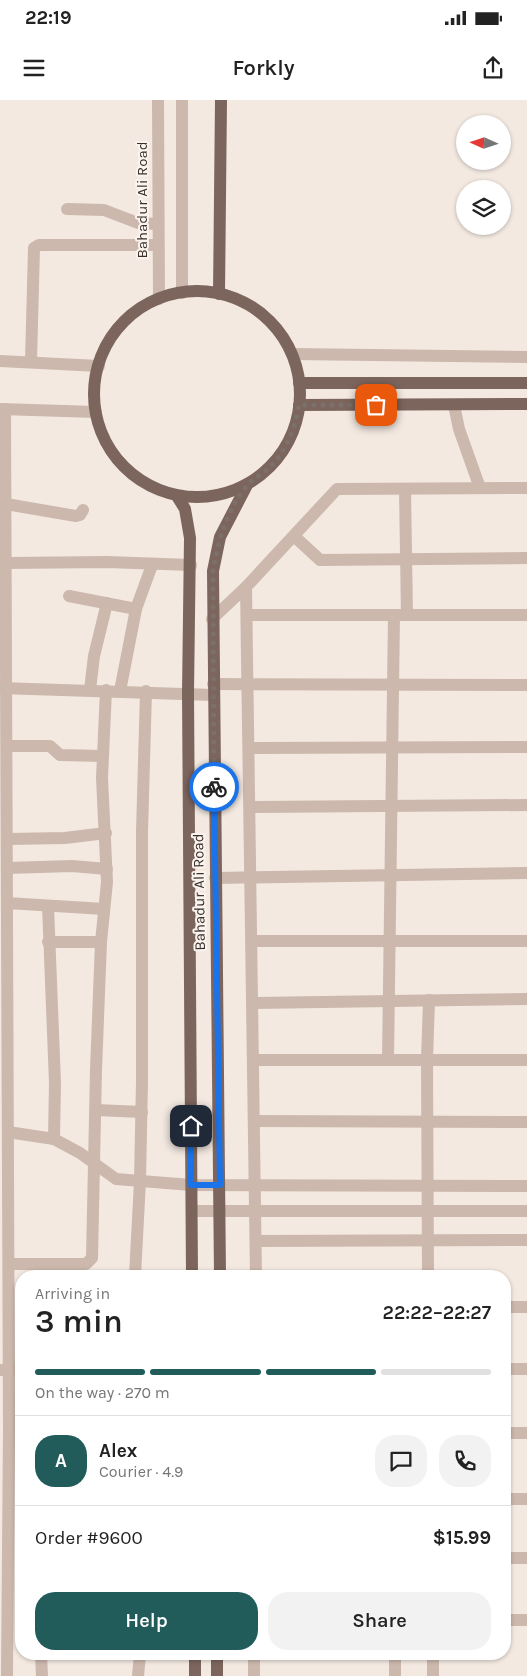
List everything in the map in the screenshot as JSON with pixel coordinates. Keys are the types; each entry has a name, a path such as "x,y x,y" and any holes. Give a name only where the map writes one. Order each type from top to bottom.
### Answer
{"main road":[{"path":"219,294 221,100"},
{"path":"182,292 219,294 240,301 258,311 278,330 292,354 299,383 297,419 287,445 270,468 247,485 234,491 206,497 177,496 151,487 129,471 111,450 96,412 95,389 99,366 108,344 121,325 132,315 159,299 182,292"},
{"path":"299,383 527,383"},
{"path":"299,405 527,404"},
{"name":"Bahadur Ali Road","path":"220,1270 213,571 217,549 228,518 247,485"},
{"name":"Bahadur Ali Road","path":"177,496 185,509 189,523 191,565 188,693 192,1270"},
{"path":"194,1660 195,1676"},
{"path":"217,1660 217,1676"}],"street":[{"name":"Bahadur Ali Road","path":"158,100 159,299"},
{"path":"182,100 182,292"},
{"path":"67,209 104,210 138,223 158,224"},
{"path":"31,361 34,248 39,245 158,246"},
{"path":"292,354 527,356"},
{"path":"0,361 31,361 99,366"},
{"path":"454,405 459,429 480,488"},
{"path":"7,1676 4,1617 4,1556 8,1518 4,1492 15,1445 5,1429 10,1370 10,1306 9,1264 4,1241 4,1193 8,1132 4,1113 4,932 7,903 5,873 7,839 3,798 3,615 6,563 3,548 6,504 3,491 3,409 96,412"},
{"path":"212,619 246,587 337,489 527,488"},
{"path":"388,1060 392,747 394,685 406,559 405,489"},
{"path":"6,504 76,516 80,515 83,510"},
{"path":"294,536 320,560 527,558"},
{"path":"6,563 107,562 191,565"},
{"path":"120,691 136,609 152,565"},
{"path":"246,587 256,1270"},
{"path":"68,596 136,609"},
{"path":"90,690 94,656 107,603"},
{"path":"247,615 527,615"},
{"path":"3,688 188,693 248,684 527,685"},
{"path":"9,1264 86,1264 92,1258 101,942 107,869 102,756 106,690"},
{"path":"135,1270 142,1112 142,832 146,692"},
{"path":"4,740 50,746 60,755 102,756"},
{"path":"249,748 527,747"},
{"path":"250,807 527,805"},
{"path":"7,839 65,838 106,833"},
{"path":"5,873 72,866 107,869"},
{"path":"215,878 527,873"},
{"path":"7,903 104,909"},
{"path":"48,906 54,1139"},
{"path":"252,941 527,941"},
{"path":"48,942 101,942"},
{"path":"253,1003 527,999"},
{"path":"428,1270 427,1060 429,1000"},
{"path":"254,1060 527,1060"},
{"path":"96,1110 142,1112"},
{"path":"255,1121 527,1122"},
{"path":"8,1132 54,1139 96,1164 116,1179 191,1185 527,1186"},
{"path":"192,1211 527,1211"},
{"path":"256,1241 527,1240"},
{"path":"511,1308 527,1307"},
{"path":"511,1369 527,1369"},
{"path":"511,1433 527,1433"},
{"path":"511,1499 527,1499"},
{"path":"8,1518 15,1518"},
{"path":"511,1558 527,1558"},
{"path":"511,1620 527,1620"},
{"path":"41,1660 42,1676"},
{"path":"138,1676 139,1660"},
{"path":"254,1660 254,1676"},
{"path":"395,1660 395,1676"},
{"path":"433,1660 434,1676"}],"way so far":[{"path":"214,787 213,571 220,537 228,518 247,485 270,468 287,445 297,419 299,405 376,405"}],"route":[{"path":"191,1126 191,1185 220,1185 214,787"}]}
